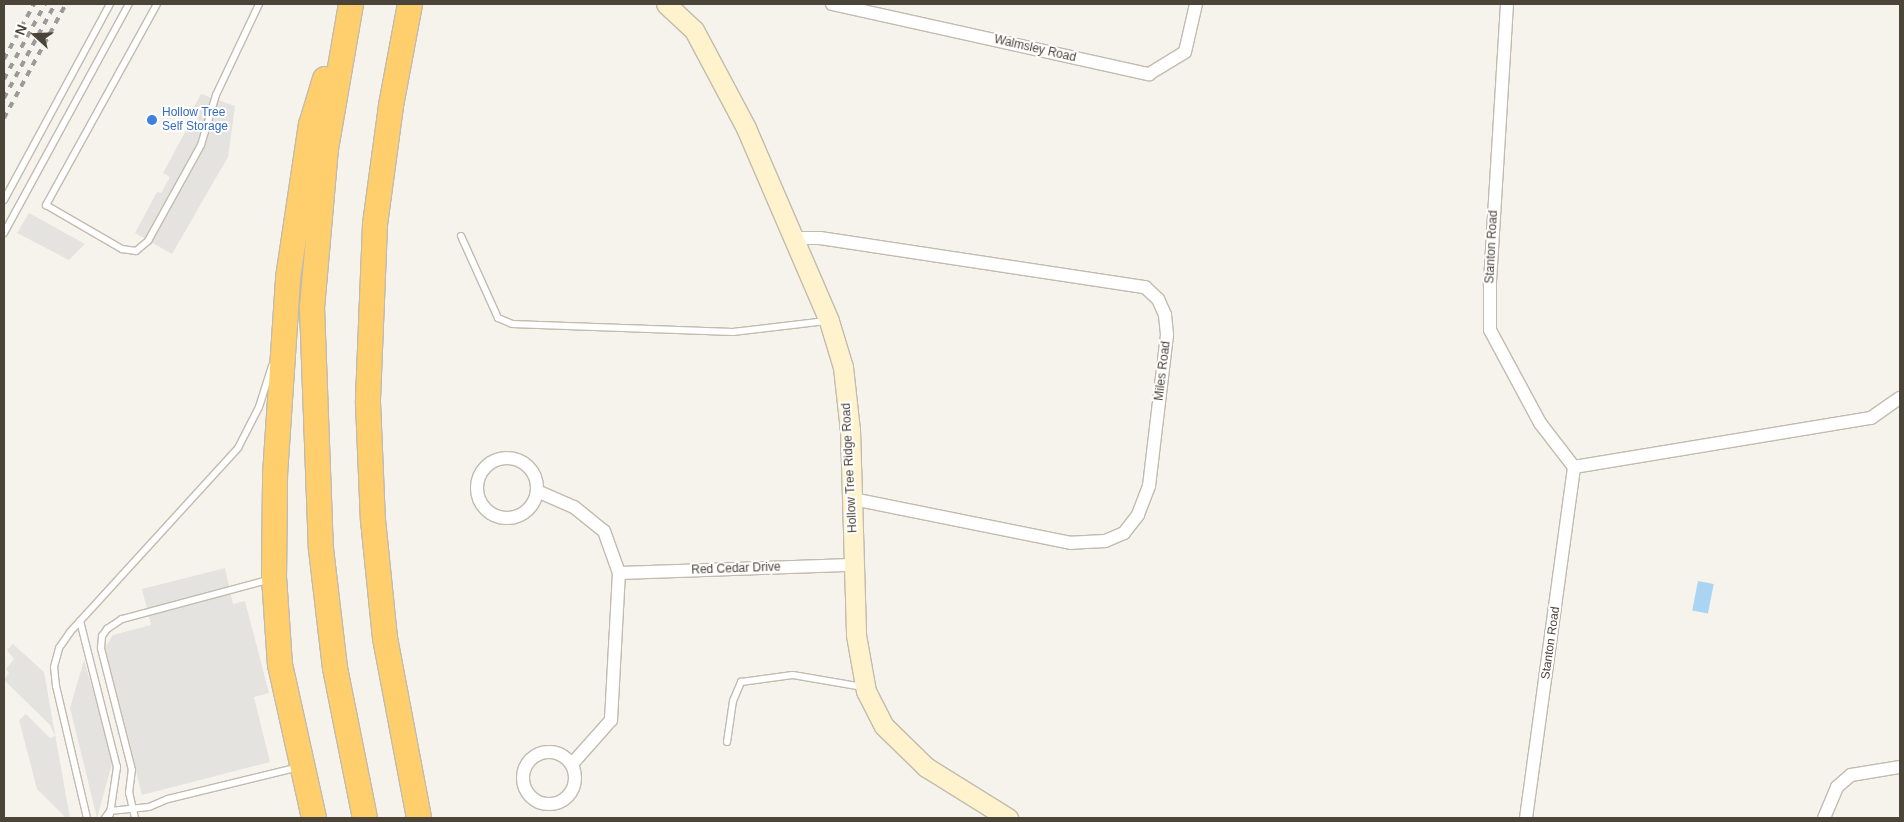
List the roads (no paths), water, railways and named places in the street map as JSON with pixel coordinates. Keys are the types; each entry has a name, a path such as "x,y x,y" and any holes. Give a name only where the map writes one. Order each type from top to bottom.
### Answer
{"highway":[{"path":"351,4 326,148 315,250 312,307 315,430 327,609 345,728 365,818"},
{"path":"410,4 391,106 375,225 368,402 372,520 384,628 394,697 419,818"},
{"path":"314,818 280,665 274,578 275,475 288,278 311,125 321,88 344,36"}],"main road":[{"name":"Hollow Tree Ridge Road","path":"666,4 694,30 713,62 746,128 829,320 843,367 850,430 856,635 865,687 884,726 926,767 1008,818"}],"street":[{"name":"Walmsley Road","path":"832,4 1149,74 1185,52 1196,4"},
{"name":"Stanton Road","path":"1507,4 1490,285 1490,330 1540,423 1574,467 1526,818"},
{"name":"Miles Road","path":"792,238 820,238 1145,287 1158,299 1165,315 1167,335 1149,486 1138,515 1124,533 1105,541 1072,543 853,499"},
{"path":"1574,467 1871,418 1900,398"},
{"path":"512,459 531,470 537,491 528,510 513,517 496,516 480,502 478,480 491,463 512,459"},
{"path":"537,491 574,507 604,531 619,573 611,720 572,764"},
{"name":"Red Cedar Drive","path":"619,573 853,565"},
{"path":"539,753 558,753 572,764 575,782 572,791 558,803 540,803 526,792 523,783 526,765 539,753"},
{"path":"1824,818 1837,787 1851,775 1869,770 1900,767"}],"lane":[{"path":"4,200 110,4"},
{"path":"4,233 129,4"},
{"path":"157,4 46,205 122,249 136,251 148,241 201,145 216,95 259,4"},
{"path":"461,236 498,318 512,324 733,332 829,320"},
{"path":"87,818 56,686 54,667 63,640 238,448 248,432 274,360 288,278"},
{"path":"135,818 129,793 132,770 101,648 106,629 122,619 274,578"},
{"path":"80,620 117,767 110,815"},
{"path":"727,742 733,701 741,682 793,675 865,687"},
{"path":"105,818 168,799 302,766"}],"water":[{"path":"1698,581 1714,584 1708,614 1692,610"}],"railway":[{"path":"4,59 34,4"},
{"path":"4,79 45,4"},
{"path":"4,98 55,4"},
{"path":"4,118 66,4"}],"place":[{"name":"Hollow Tree Self Storage","path":"152,120"}]}
